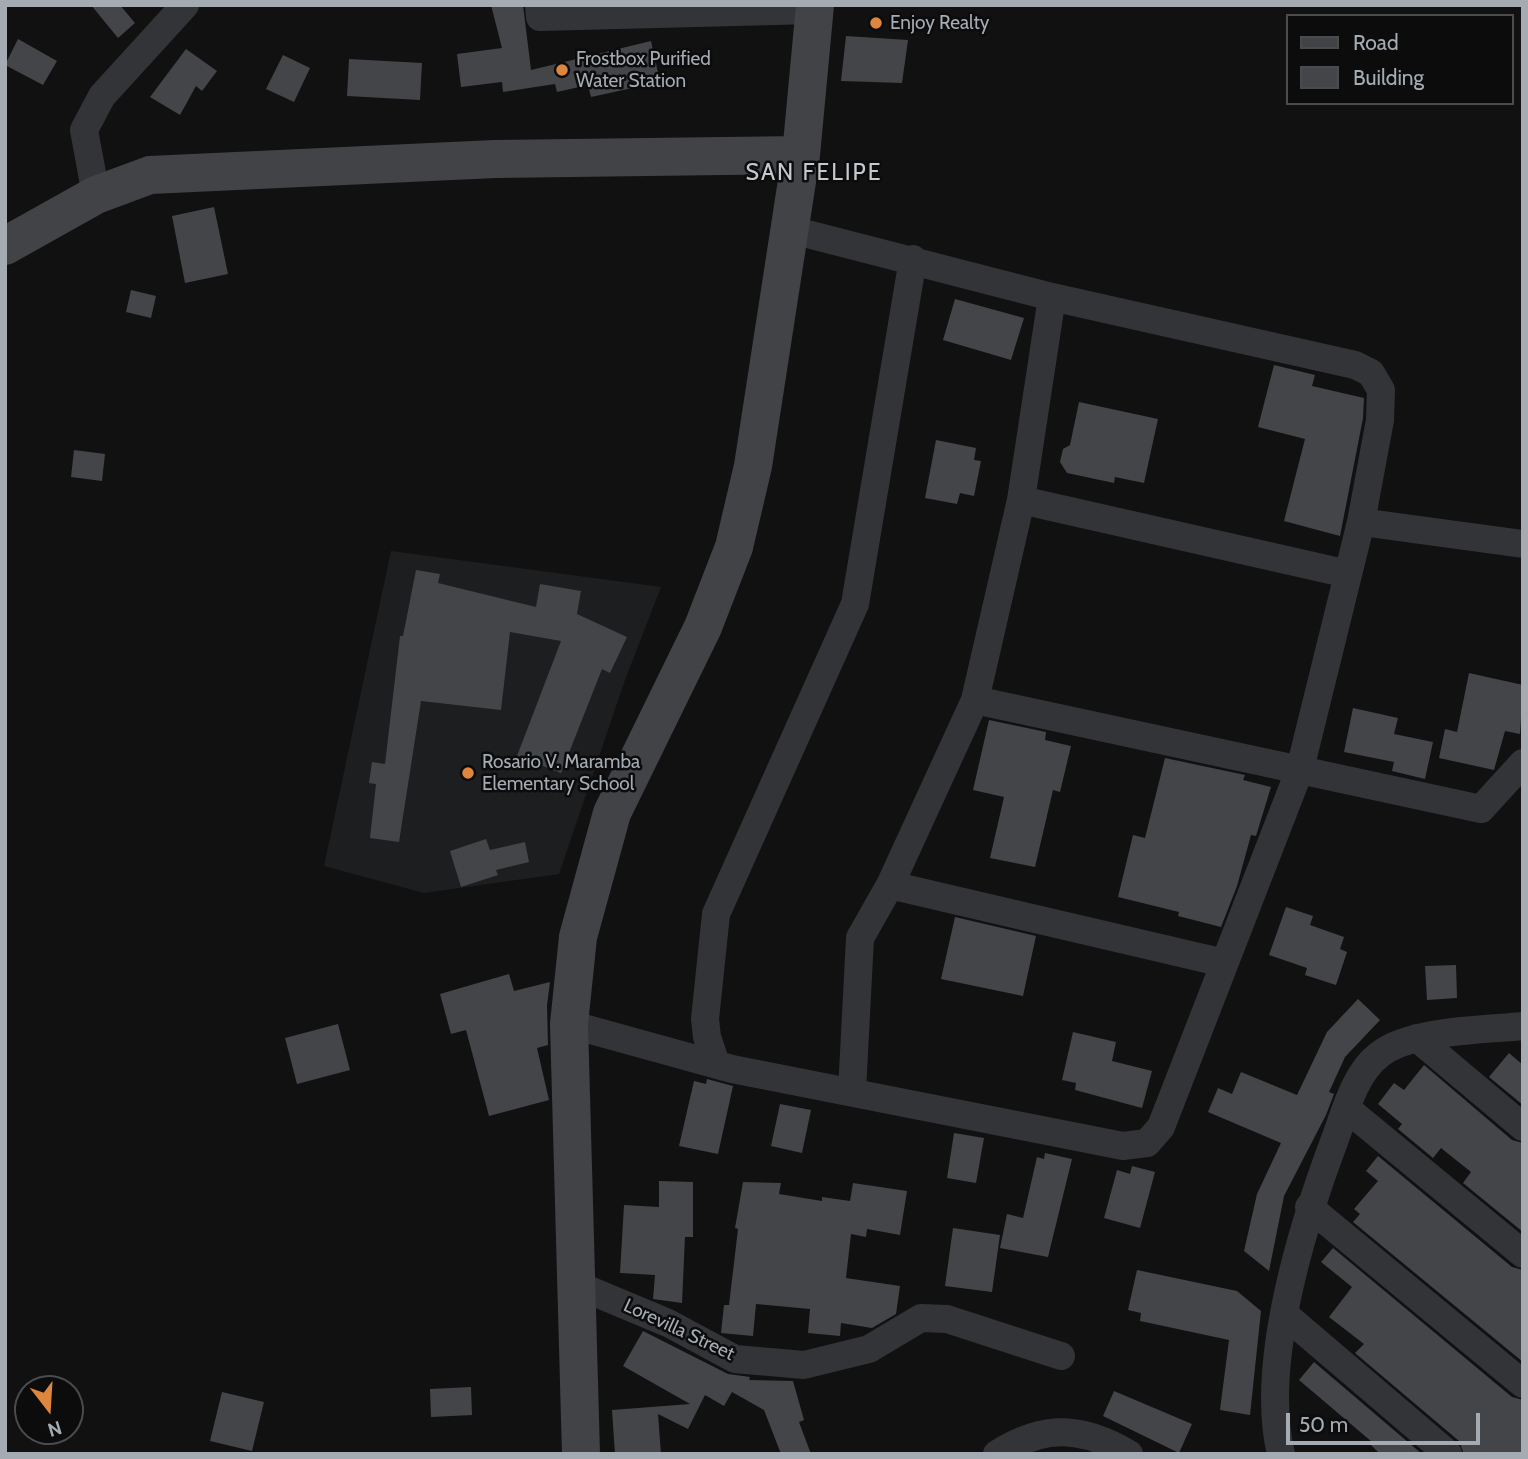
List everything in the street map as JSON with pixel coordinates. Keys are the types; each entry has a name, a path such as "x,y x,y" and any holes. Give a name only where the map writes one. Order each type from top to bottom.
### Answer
{"main road":[{"path":"580,1454 569,1024 578,937 612,813 703,627 734,547 753,466 801,155 814,8"},
{"path":"5,246 96,195 150,175 495,159 801,155"}],"street":[{"path":"96,195 83,131 102,96 185,5"},
{"path":"539,5 540,17 665,9 814,8"},
{"path":"569,1024 716,1064 1123,1146 1147,1143 1161,1127 1300,769 1361,522 1380,420 1381,390 1371,373 1355,365 1052,297 913,259 788,229"},
{"path":"716,1064 707,1037 705,1019 716,914 855,604 913,259"},
{"path":"852,1091 860,937 890,885 975,700 1021,500 1052,297"},
{"path":"1021,500 1348,574"},
{"path":"1361,522 1523,544"},
{"path":"975,700 1481,809 1523,763"},
{"path":"890,885 1224,963"},
{"path":"1275,1452 1276,1391 1284,1314 1309,1208 1346,1108 1365,1070 1379,1054 1418,1038 1523,1026"},
{"path":"1418,1038 1523,1127"},
{"path":"1346,1108 1523,1254"},
{"path":"1309,1208 1523,1384"},
{"name":"Lorevilla Street","path":"577,1285 668,1323 735,1359 804,1365 869,1349 921,1318 947,1319 1061,1356"},
{"path":"1284,1314 1448,1454"},
{"path":"997,1454 1045,1432 1080,1432 1110,1443 1129,1454"}],"shaded area":[{"name":"Rosario V. Maramba Elementary School","path":"391,551 661,587 625,680 559,874 424,893 324,866"}],"building":[{"path":"91,5 120,5 135,23 118,38"},
{"path":"491,5 523,5 531,70 651,41 660,82 591,97 588,85 557,92 555,84 503,92 502,82 461,87 457,54 502,48"},
{"path":"846,36 908,40 902,83 841,81"},
{"path":"18,39 57,61 43,85 5,65"},
{"path":"186,49 217,71 202,91 196,86 180,115 150,97"},
{"path":"283,55 310,68 294,102 266,89"},
{"path":"349,59 422,63 420,100 347,96"},
{"path":"214,207 228,274 185,283 172,216"},
{"path":"131,290 156,296 151,318 126,312"},
{"path":"955,299 1024,318 1011,360 943,340"},
{"path":"1274,365 1315,375 1312,386 1364,398 1363,418 1340,536 1284,521 1305,439 1258,427"},
{"path":"1079,402 1158,419 1144,483 1115,477 1114,483 1067,473 1060,462 1063,449 1070,445"},
{"path":"936,440 976,448 974,460 981,461 974,496 960,493 957,504 925,498"},
{"path":"74,450 105,454 102,481 71,477"},
{"path":"416,570 440,574 438,583 536,607 540,584 581,591 577,614 627,637 610,673 602,669 561,773 517,756 561,641 510,632 501,710 421,701 399,842 370,838 376,784 369,783 372,762 385,764 400,636 403,636"},
{"path":"1469,673 1523,685 1520,734 1505,731 1494,770 1439,758 1445,729 1457,732"},
{"path":"1353,708 1398,718 1394,734 1433,742 1425,779 1392,771 1394,762 1344,752"},
{"path":"989,720 1046,732 1045,740 1071,746 1060,792 1053,790 1035,867 990,858 1004,797 973,790"},
{"path":"1165,758 1245,775 1243,780 1271,787 1256,836 1251,835 1237,886 1221,927 1178,916 1179,912 1118,897 1133,835 1145,838"},
{"path":"486,839 490,850 525,842 529,862 496,870 498,875 461,887 450,851"},
{"path":"1286,907 1313,916 1310,925 1344,937 1340,949 1347,952 1336,985 1305,975 1307,968 1269,955"},
{"path":"955,917 1036,936 1023,996 941,979"},
{"path":"1456,965 1457,998 1427,1000 1425,966"},
{"path":"509,974 514,991 550,982 547,1005 548,1045 537,1048 549,1100 489,1116 466,1030 451,1034 440,994"},
{"path":"1358,999 1380,1020 1345,1057 1329,1092 1334,1094 1326,1115 1284,1196 1269,1271 1244,1251 1257,1194 1281,1143 1208,1112 1218,1088 1232,1094 1241,1072 1297,1095 1327,1032"},
{"path":"338,1024 350,1070 297,1084 285,1038"},
{"path":"1073,1032 1116,1042 1112,1061 1152,1071 1142,1108 1075,1090 1076,1083 1062,1080"},
{"path":"1509,1053 1523,1065 1523,1105 1489,1077"},
{"path":"1424,1065 1512,1140 1523,1143 1523,1232 1463,1183 1471,1172 1441,1148 1433,1158 1398,1129 1402,1124 1378,1104 1394,1083 1404,1090"},
{"path":"707,1079 733,1086 718,1154 679,1146 694,1081 706,1084"},
{"path":"780,1104 811,1110 802,1153 771,1146"},
{"path":"954,1133 984,1138 976,1183 947,1178"},
{"path":"1045,1153 1072,1159 1048,1257 1000,1248 1007,1214 1023,1218 1037,1157 1044,1159"},
{"path":"1378,1156 1512,1267 1523,1270 1523,1362 1353,1222 1360,1214 1354,1209 1378,1181 1366,1171"},
{"path":"1132,1166 1155,1172 1140,1228 1104,1218 1117,1170 1130,1174"},
{"path":"659,1181 693,1182 693,1237 685,1237 682,1303 653,1299 655,1275 620,1273 624,1205 659,1207"},
{"path":"743,1182 781,1183 779,1194 822,1201 822,1197 850,1201 853,1183 907,1191 900,1235 867,1229 866,1237 851,1234 846,1278 900,1286 896,1314 872,1328 841,1323 840,1336 808,1333 810,1309 756,1304 753,1336 721,1333 724,1305 729,1305 738,1229 735,1228"},
{"path":"953,1228 1000,1235 992,1292 945,1286"},
{"path":"1333,1248 1512,1397 1523,1400 1523,1454 1464,1454 1459,1441 1355,1353 1364,1344 1329,1317 1352,1287 1321,1262"},
{"path":"1137,1270 1237,1291 1261,1311 1250,1415 1220,1410 1229,1340 1140,1321 1141,1313 1128,1310"},
{"path":"643,1331 728,1374 750,1377 749,1380 793,1381 804,1420 799,1422 811,1454 781,1454 764,1410 732,1392 724,1406 705,1395 688,1429 658,1414 661,1454 615,1454 612,1410 690,1404 623,1366"},
{"path":"1314,1362 1422,1454 1380,1454 1370,1444 1372,1442 1299,1380"},
{"path":"471,1387 472,1415 431,1417 430,1389"},
{"path":"1114,1391 1192,1424 1179,1453 1103,1416"},
{"path":"222,1392 264,1402 252,1451 210,1441"}],"place":[{"name":"Enjoy Realty","path":"876,23"},
{"name":"Frostbox Purified Water Station","path":"562,70"},
{"name":"Rosario V. Maramba Elementary School","path":"468,773"}],"district":[{"name":"SAN FELIPE","path":"814,173"}]}
